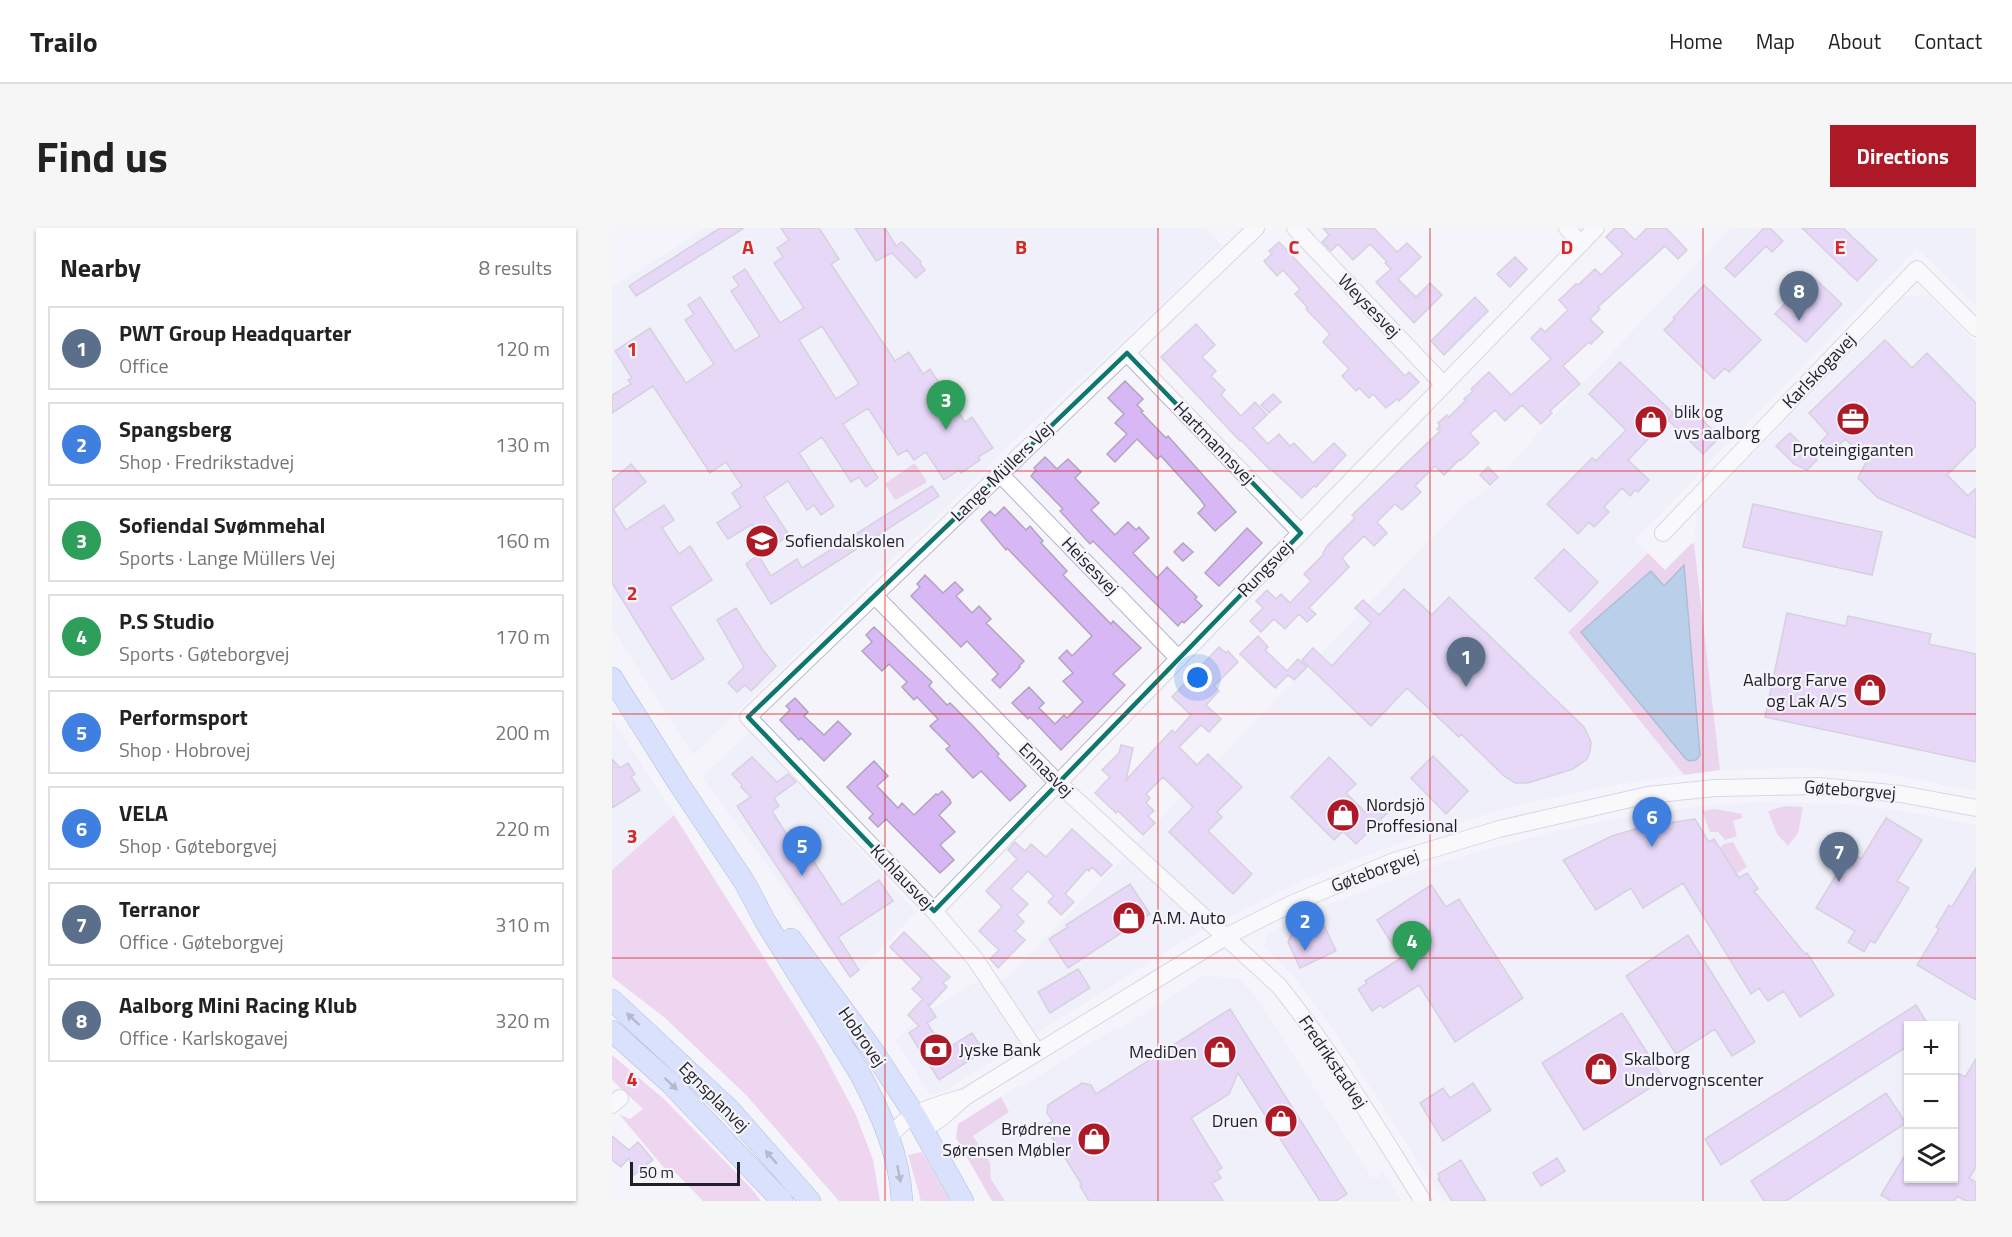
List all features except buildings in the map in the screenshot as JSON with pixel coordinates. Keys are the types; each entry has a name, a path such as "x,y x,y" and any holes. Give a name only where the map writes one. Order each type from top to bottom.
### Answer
{"main road":[{"name":"Hobrovej","path":"612,678 745,883 765,921 873,1097 889,1138 903,1201"},
{"name":"Hobrovej","path":"745,883 774,916 871,1048 913,1122 963,1201"},
{"path":"765,921 868,1065 913,1122"},
{"name":"Egnsplanvej","path":"612,1000 730,1110 810,1201"},
{"name":"Egnsplanvej","path":"612,1031 670,1083 782,1201"}],"street":[{"name":"Lange Müllers Vej","path":"748,717 1256,228"},
{"name":"Weysesvej","path":"1295,228 1444,385"},
{"path":"1567,228 1581,244"},
{"name":"Rungsvej","path":"934,911 1596,228"},
{"name":"Karlskogavej","path":"1663,533 1917,269 1976,328"},
{"name":"Hartmannsvej","path":"1127,353 1301,533"},
{"name":"Heisesvej","path":"1000,474 1179,659"},
{"name":"Ennasvej","path":"874,595 1058,783 1227,936"},
{"name":"Kuhlausvej","path":"748,717 934,911 975,959 1037,1052"},
{"name":"Gøteborgvej","path":"889,1138 913,1122 940,1119 965,1097 1227,936 1291,904 1394,861 1499,829 1648,795 1694,790 1819,786 1901,794 1976,808"},
{"name":"Fredrikstadvej","path":"1227,936 1279,986 1297,1008 1423,1201"}],"highlighted area":[{"path":"1127,353 1301,533 934,911 748,717"}],"shaded area":[{"name":"Sofiendalskolen","path":"706,228 1205,228 1222,246 1024,431 693,755 612,628 612,287"},
{"path":"1731,228 1976,228 1976,307 1917,248 1635,540 1648,553 1568,631 1684,775 1615,785 1510,807 1426,833 1303,880 1188,938 940,1094 929,1094 896,1040 923,1015 974,983 1006,979 1464,505 1492,485 1578,388"},
{"path":"1929,295 1976,343 1976,791 1882,773 1797,768 1720,770 1694,543 1697,512 1905,296"},
{"path":"913,464 916,465 926,483 895,500 886,483"},
{"path":"1694,543 1720,770 1684,775 1568,632 1648,553 1665,570"},
{"path":"612,718 674,815 612,870"},
{"path":"752,729 797,782 916,912 853,978 702,777"},
{"path":"1760,802 1847,804 1909,812 1976,825 1976,1201 1443,1201 1337,1035 1299,983 1264,947 1266,935 1327,905 1411,873 1548,833 1609,820 1700,806"},
{"path":"1785,806 1803,807 1798,833 1788,846 1777,834 1768,811"},
{"path":"1715,809 1742,814 1742,818 1733,821 1737,836 1725,840 1718,832 1710,832 1702,811"},
{"path":"674,815 819,1045 856,1115 873,1160 880,1201 839,1201 746,1095 665,1018 612,977 612,870"},
{"path":"1733,842 1747,867 1736,874 1719,848"},
{"path":"1205,975 1239,979 1256,996 1371,1177 1379,1178 1383,1171 1402,1201 992,1201 956,1138 958,1124 1115,1028 1121,1028"},
{"path":"612,1055 664,1099 761,1201 703,1201 675,1172 670,1175 619,1114 630,1119 643,1109 612,1080"},
{"path":"1001,1097 1009,1112 973,1136 990,1163 991,1179 1005,1201 992,1201 956,1138 958,1124"},
{"path":"922,1152 950,1201 921,1201 908,1155"}],"water":[{"path":"1684,565 1700,755 1696,760 1689,761 1581,632 1651,571 1664,586"}],"place":[{"name":"Aalborg Mini Racing Klub","path":"1799,321"},
{"name":"Proteingiganten","path":"1853,419"},
{"name":"blik og vvs aalborg","path":"1651,422"},
{"name":"Sofiendal Svømmehal","path":"946,430"},
{"name":"Sofiendalskolen","path":"762,541"},
{"name":"PWT Group Headquarter","path":"1466,687"},
{"name":"Aalborg Farve og Lak A/S","path":"1870,690"},
{"name":"Nordsjö Proffesional","path":"1343,815"},
{"name":"VELA","path":"1652,847"},
{"name":"Performsport","path":"802,876"},
{"name":"Terranor","path":"1839,882"},
{"name":"A.M. Auto","path":"1129,918"},
{"name":"Spangsberg","path":"1305,951"},
{"name":"P.S Studio","path":"1412,971"},
{"name":"Jyske Bank","path":"936,1050"},
{"name":"MediDen","path":"1220,1052"},
{"name":"Skalborg Undervognscenter","path":"1601,1069"},
{"name":"Druen","path":"1281,1121"},
{"name":"Brødrene Sørensen Møbler","path":"1094,1139"}]}
